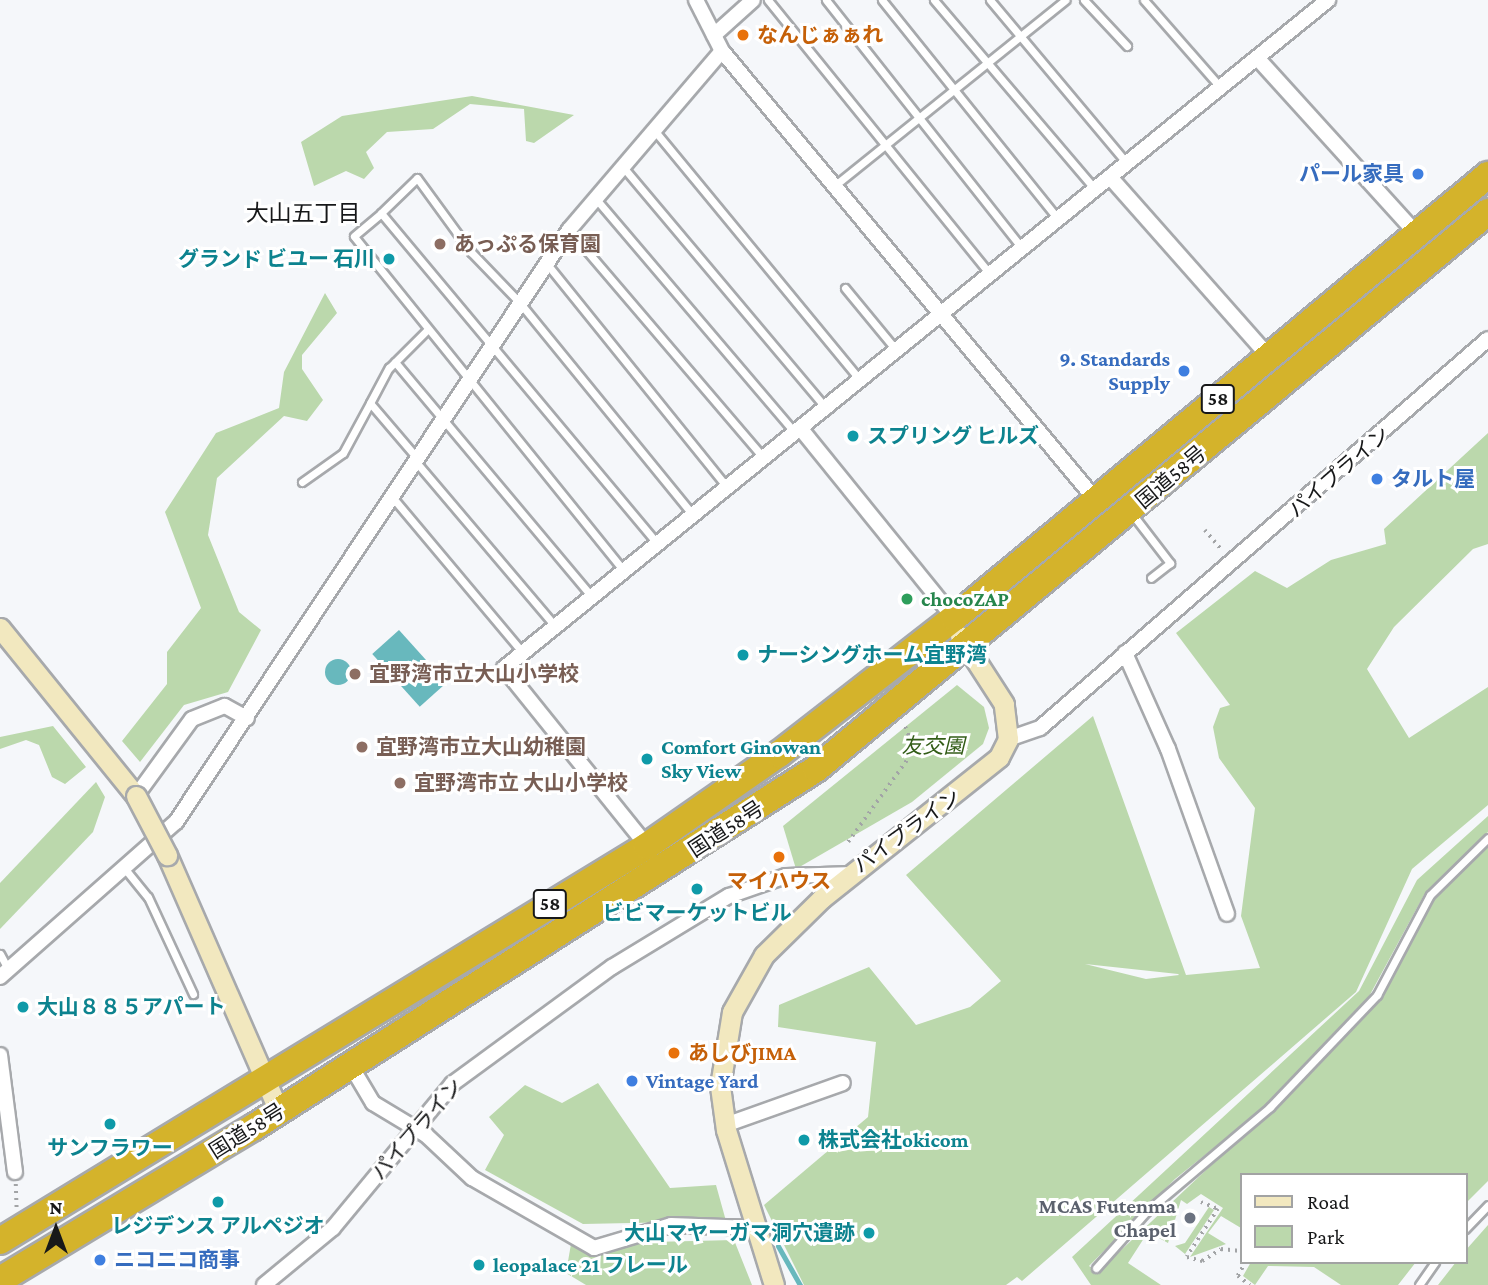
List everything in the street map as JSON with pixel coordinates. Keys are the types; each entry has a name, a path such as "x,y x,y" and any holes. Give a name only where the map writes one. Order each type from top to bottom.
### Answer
{"highway":[{"name":"国道58号","path":"0,1241 647,846 779,754 951,620 1488,175"},
{"name":"国道58号","path":"0,1280 279,1111 739,822 968,646 1488,212"}],"street":[{"path":"696,0 722,51 1095,499"},
{"path":"715,34 753,0"},
{"path":"647,846 504,668 659,545 763,457 862,382 940,313 1259,60 1328,0"},
{"path":"4,973 176,822 569,230 722,51"},
{"path":"1259,60 1417,234"},
{"path":"1110,177 1269,357"},
{"name":"パイプライン","path":"264,1285 333,1228 452,1084 525,1028 691,917 786,876 856,874 981,776 1008,739 1040,728 1488,340"},
{"path":"798,431 951,620 1004,704 1008,739"},
{"path":"0,628 136,796 167,855 279,1111"},
{"path":"1125,653 1168,749 1227,914"},
{"path":"136,796 192,719 225,706 247,718"},
{"path":"774,1285 753,1228 725,1125 724,1044 745,984 764,955 856,874"},
{"path":"0,1055 15,1172"},
{"path":"351,1066 373,1103 414,1127 472,1178 594,1248 671,1225 753,1228"},
{"path":"725,1125 843,1083"}],"lane":[{"path":"768,0 887,143 989,273"},
{"path":"826,0 921,116 1021,247"},
{"path":"882,0 1058,219"},
{"path":"934,0 1095,189"},
{"path":"990,0 1127,163"},
{"path":"834,186 1065,0"},
{"path":"1084,0 1126,46"},
{"path":"1144,0 1221,88"},
{"path":"654,130 862,382"},
{"path":"623,167 827,409"},
{"path":"624,572 354,236 417,178 471,252 520,303 693,515"},
{"path":"596,198 798,431"},
{"path":"381,213 494,343 659,545"},
{"path":"569,230 763,457"},
{"path":"546,264 727,487"},
{"path":"845,288 898,352"},
{"path":"302,482 342,453 395,362 428,329"},
{"path":"395,362 592,597"},
{"path":"370,403 555,626"},
{"path":"393,498 523,654"},
{"path":"1130,512 1170,563 1151,578"},
{"path":"1096,1268 1147,1211 1270,1107 1377,995 1430,895 1488,838"},
{"path":"124,869 148,897 193,994"},
{"path":"0,954 4,973"},
{"path":"1467,1227 1488,1205"},
{"path":"1419,1285 1434,1264"}],"path":[{"path":"1205,530 1231,563"},
{"path":"848,842 909,757 911,743 904,724"},
{"path":"15,1172 17,1210"},
{"path":"1201,1202 1218,1209 1187,1256 1202,1261 1221,1249 1240,1251"},
{"path":"1245,1264 1238,1276 1250,1285"}],"green space":[{"path":"472,96 574,115 534,143 526,141 524,109 470,104 433,129 387,132 366,152 374,168 364,179 346,171 314,186 301,142 342,116"},
{"path":"325,293 337,313 302,355 302,369 323,400 307,421 284,416 217,478 208,535 239,612 261,630 228,692 184,705 140,762 122,741 167,684 167,652 201,608 165,512 216,433 279,408 284,372"},
{"path":"1488,433 1488,544 1473,549 1394,627 1367,669 1409,738 1488,687 1488,805 1412,869 1356,992 1022,1281 1017,1277 1006,1285 804,1285 764,1205 868,1117 876,1042 778,1027 779,1005 869,967 916,1025 970,1007 1001,981 906,875 1093,716 1186,975 1260,968 1241,916 1255,808 1219,758 1213,727 1220,708 1230,705 1176,633 1255,571 1287,588 1331,560 1386,544 1384,529","holes":["1085,964 1178,974 1146,979"]},
{"name":"友交園","path":"957,685 984,707 989,728 983,744 912,802 796,869 783,826"},
{"path":"53,726 86,767 65,784 52,777 39,745 26,740 0,749 0,737"},
{"path":"96,782 105,797 93,832 0,929 0,883"},
{"path":"1488,816 1488,832 1424,895 1366,1002 1270,1103 1175,1179 1089,1266 1098,1272 1331,1052 1381,997 1434,896 1488,844 1488,1181 1467,1202 1467,1173 1240,1173 1240,1227 1221,1216 1208,1233 1226,1244 1190,1257 1223,1208 1201,1194 1187,1204 1181,1200 1168,1243 1148,1232 1128,1263 1161,1285 1091,1285 1072,1257 1359,991 1417,880"},
{"path":"598,1083 670,1188 716,1185 726,1221 583,1224 485,1170 504,1135 489,1117 525,1085 562,1103"},
{"path":"1209,1207 1214,1210 1185,1254 1175,1246 1185,1243"},
{"path":"1488,1225 1488,1285 1438,1285 1454,1264 1467,1264 1467,1249"},
{"path":"734,1240 752,1285 586,1285 566,1273 571,1244"},
{"path":"1250,1264 1414,1264 1398,1285 1341,1285 1314,1267 1268,1266 1255,1285 1243,1276"}],"water":[{"path":"399,630 447,683 420,707 372,654"},
{"path":"338,659 347,663 351,672 347,681 338,685 329,681 325,672 329,663"}],"waterway":[{"path":"778,1246 800,1285"}],"place":[{"name":"なんじぁぁれ","path":"743,35"},
{"name":"パール家具","path":"1418,174"},
{"name":"あっぷる保育園","path":"440,244"},
{"name":"グランド ビユー 石川","path":"389,259"},
{"name":"9. Standards Supply","path":"1184,371"},
{"name":"スプリング ヒルズ","path":"853,436"},
{"name":"タルト屋","path":"1377,479"},
{"name":"chocoZAP","path":"907,599"},
{"name":"ナーシングホーム宜野湾","path":"743,655"},
{"name":"宜野湾市立大山小学校","path":"355,674"},
{"name":"宜野湾市立大山幼稚園","path":"362,747"},
{"name":"Comfort Ginowan Sky View","path":"647,759"},
{"name":"宜野湾市立 大山小学校","path":"400,783"},
{"name":"マイハウス","path":"779,857"},
{"name":"ビビマーケットビル","path":"697,889"},
{"name":"大山８８５アパート","path":"23,1007"},
{"name":"あしびJIMA","path":"674,1053"},
{"name":"Vintage Yard","path":"632,1081"},
{"name":"サンフラワー","path":"110,1124"},
{"name":"株式会社okicom","path":"804,1140"},
{"name":"レジデンス アルペジオ","path":"218,1202"},
{"name":"MCAS Futenma Chapel","path":"1190,1218"},
{"name":"大山マヤーガマ洞穴遺跡","path":"869,1233"},
{"name":"ニコニコ商事","path":"100,1260"},
{"name":"leopalace 21 フレール","path":"479,1265"}],"district":[{"name":"大山五丁目","path":"303,213"}]}
